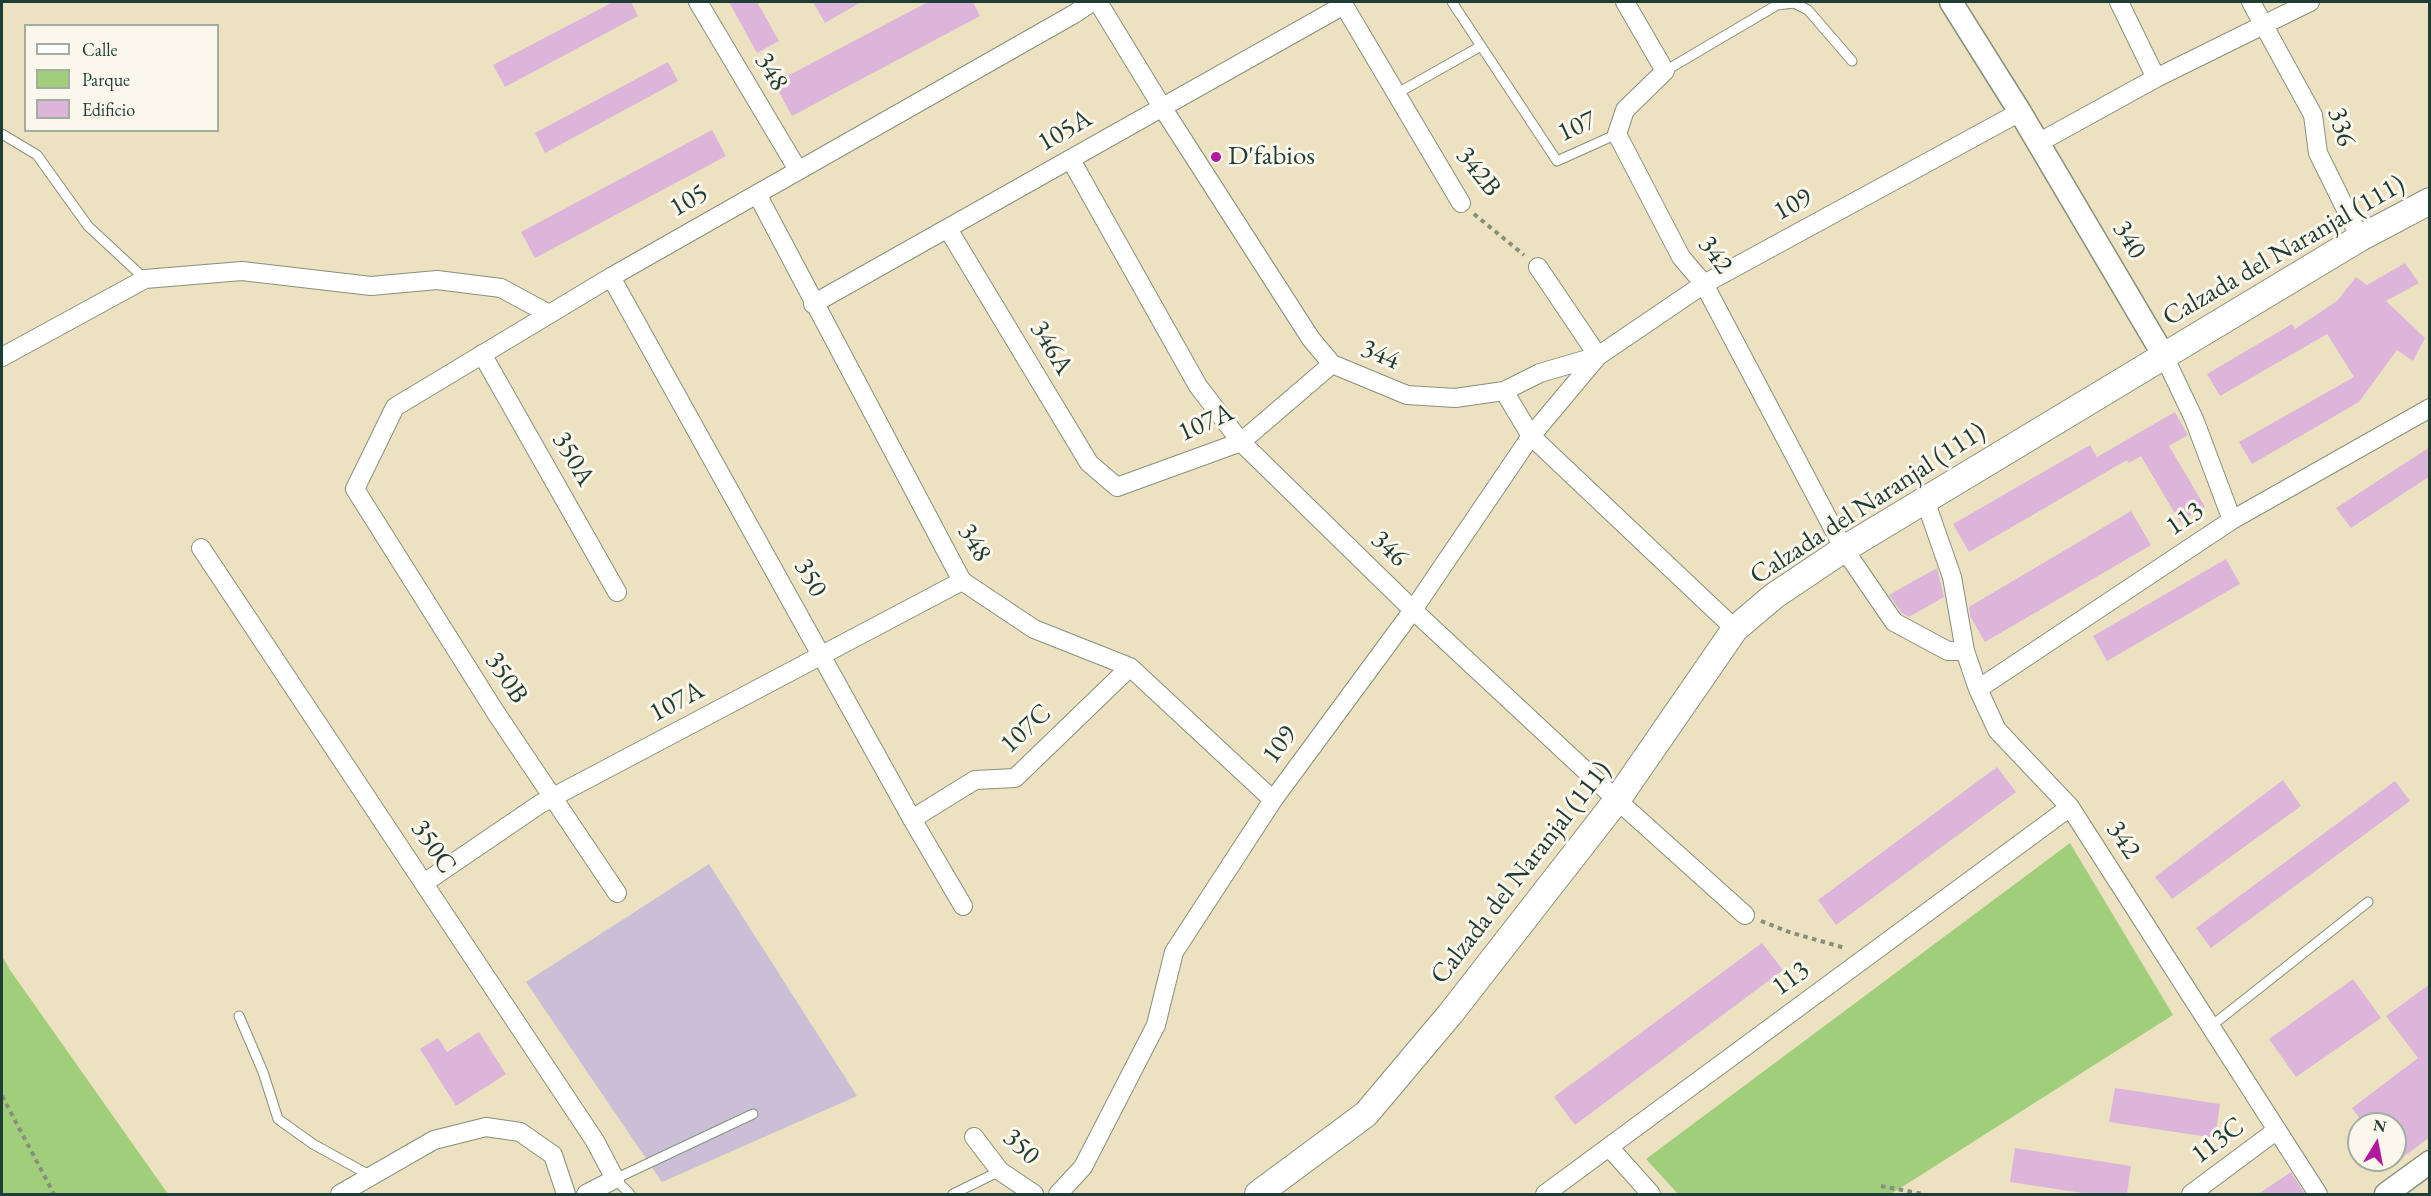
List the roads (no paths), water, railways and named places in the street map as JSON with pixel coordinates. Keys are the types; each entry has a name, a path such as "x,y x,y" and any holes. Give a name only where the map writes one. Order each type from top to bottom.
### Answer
{"main road":[{"name":"Calzada del Naranjal (111)","path":"1258,1194 1366,1114 1451,1013 1617,800 1735,629 1774,596 1844,549 2360,238 2430,201"}],"street":[{"name":"348","path":"698,2 798,171"},
{"name":"105","path":"354,489 395,407 611,277 1092,2"},
{"name":"344","path":"1098,2 1311,339 1332,364 1407,395 1455,398 1504,391"},
{"path":"1617,134 1625,110 1665,71 1625,2"},
{"name":"340","path":"1951,2 2020,112 2164,356 2194,419 2232,520"},
{"path":"2119,2 2156,78"},
{"name":"336","path":"2250,2 2313,115 2318,153 2360,238"},
{"path":"2038,143 2156,78 2310,2"},
{"name":"105A","path":"813,304 1071,160 1343,3"},
{"name":"342B","path":"1343,3 1461,203"},
{"name":"109","path":"1058,1194 1083,1167 1156,1025 1174,952 1273,800 1413,610 1531,436 1598,356 1704,284 2020,112"},
{"name":"342","path":"1617,134 1681,257 1704,284 1844,549 1894,622 1948,651 1965,651"},
{"name":"346","path":"1071,160 1198,386 1241,442 1413,610 1617,800 1745,915"},
{"name":"348","path":"757,194 813,304 962,581 1034,629 1130,667 1273,800"},
{"name":"346A","path":"948,229 1089,463 1117,487"},
{"path":"1538,267 1598,356"},
{"path":"2,357 145,279 242,271 371,286 437,280 501,288 549,314"},
{"name":"350","path":"611,277 912,819 963,906"},
{"name":"350A","path":"482,354 617,592"},
{"name":"109","path":"1504,391 1540,373 1598,356"},
{"name":"107A","path":"1117,487 1241,442 1332,364"},
{"path":"1504,391 1531,436 1735,629"},
{"name":"113","path":"1978,689 2232,520 2430,408"},
{"name":"350B","path":"354,489 496,713 617,893"},
{"name":"342","path":"1925,500 1952,577 1965,651 1978,689 1998,730 2070,807 2318,1194"},
{"name":"350C","path":"201,548 595,1141 615,1179"},
{"name":"107A","path":"424,882 554,797 962,581"},
{"name":"107C","path":"912,819 975,780 1015,778 1130,667"},
{"name":"113","path":"1545,1194 2070,807"},
{"path":"340,1194 434,1140 486,1127 520,1132 553,1155 566,1194"},
{"name":"113C","path":"2191,1194 2277,1130"},
{"name":"350","path":"974,1137 1000,1171 1034,1194"},
{"path":"1609,1148 1651,1194"},
{"path":"2385,1194 2430,1162"},
{"path":"586,1194 615,1179"}],"lane":[{"path":"1396,94 1481,46 1452,2"},
{"path":"1665,71 1777,4 1794,3 1808,10 1852,61"},
{"name":"107","path":"1481,46 1557,161 1617,134"},
{"path":"2,134 38,155 88,226 145,279"},
{"path":"2210,1027 2368,902"},
{"path":"239,1016 263,1072 278,1119 313,1144 372,1176"},
{"path":"630,1194 615,1179 753,1114"},
{"path":"953,1194 1000,1171"}],"place":[{"name":"D'fabios","path":"1216,157"}]}
